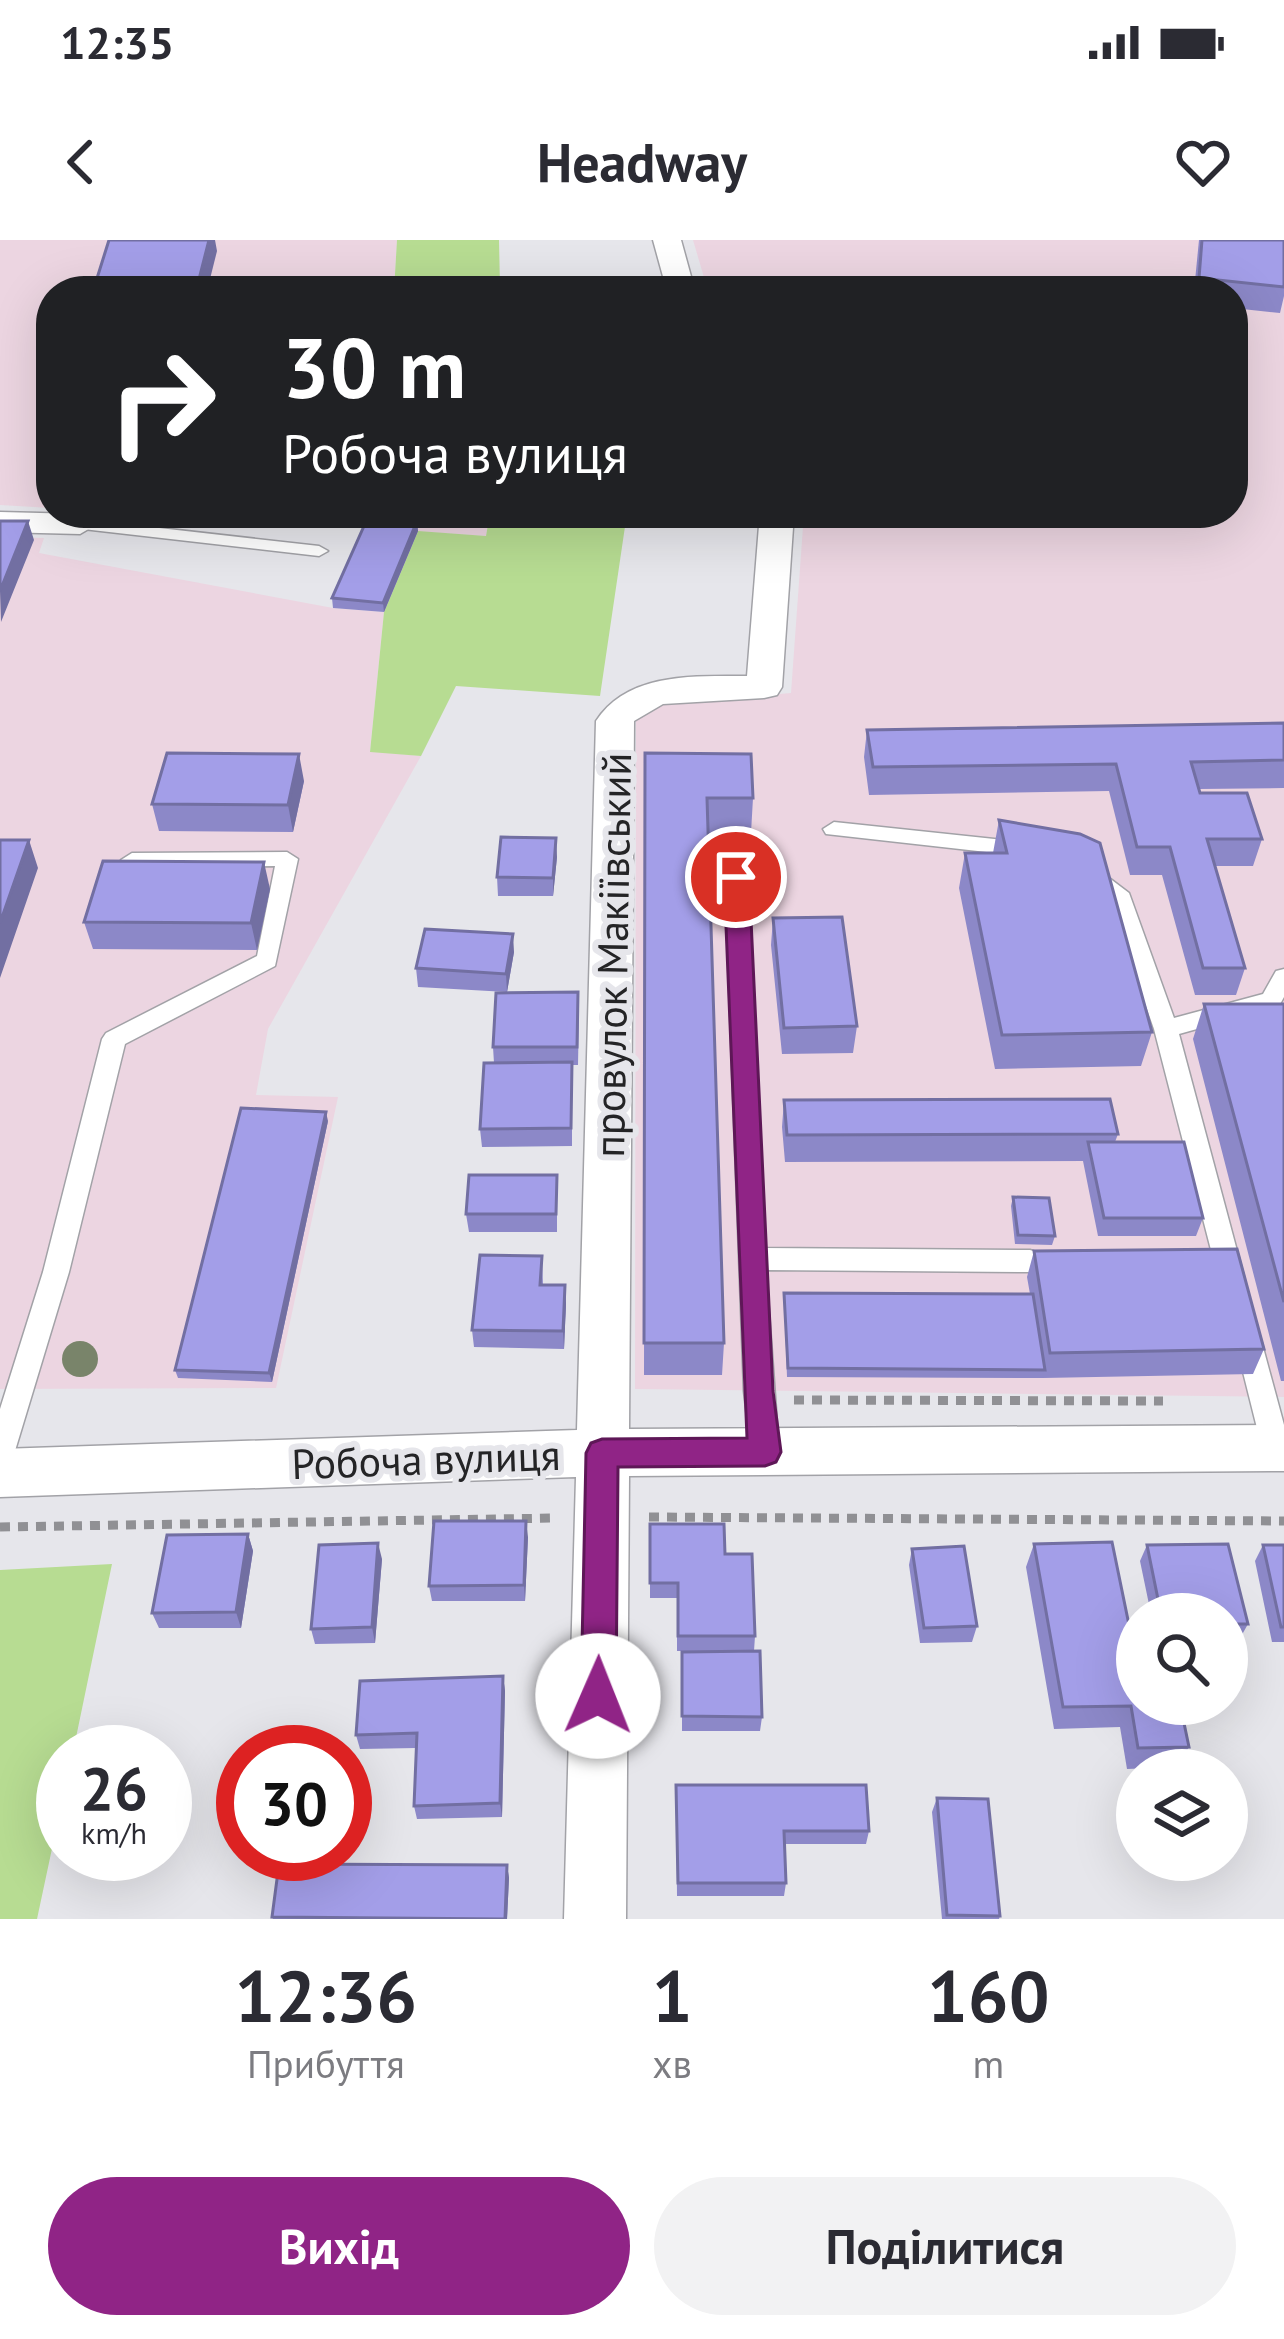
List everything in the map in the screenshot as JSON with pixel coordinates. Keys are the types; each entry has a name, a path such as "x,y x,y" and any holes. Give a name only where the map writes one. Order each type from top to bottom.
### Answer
{"street":[{"path":"667,240 677,276"},
{"path":"0,522 36,523"},
{"name":"провулок Макіївський","path":"602,1453 615,721 632,699 656,693 764,687 776,528"},
{"name":"Робоча вулиця","path":"0,1473 602,1453 762,1427 1280,1448"},
{"path":"595,1919 602,1453"}],"lane":[{"path":"117,528 319,550"},
{"path":"834,829 1057,852 1118,893 1166,1029 1280,1448"},
{"path":"0,1454 56,1272 114,1040 267,959 287,859 132,860"},
{"path":"736,877 762,1427"},
{"path":"1166,1029 1271,1000 1284,977"},
{"path":"755,1259 1030,1261"}],"path":[{"path":"762,1427 1168,1401"},
{"path":"0,1527 601,1517 1284,1521"}],"shaded area":[{"path":"0,240 397,240 395,276 36,276 36,507 0,505"},
{"path":"693,240 1284,240 1284,1397 635,1389 636,707 791,693 803,528 1248,528 1248,276 704,276"},
{"path":"365,528 487,528 486,536"},
{"path":"0,537 44,538 39,553 333,608 384,612 370,751 421,756 268,1029 256,1095 338,1097 276,1388 0,1389"}],"green space":[{"path":"397,240 499,240 500,276 395,276"},
{"path":"487,528 625,528 600,696 456,686 421,756 370,752 384,612 418,531 486,536"},
{"path":"112,1564 79,1725 36,1725 36,1881 45,1881 37,1919 0,1919 0,1570"}],"building":[{"path":"109,240 209,240 200,276 98,276"},
{"path":"1202,240 1284,240 1284,287 1248,283 1248,276 1199,276"},
{"path":"0,521 28,521 0,591"},
{"path":"363,528 414,528 383,603 332,598"},
{"path":"1284,723 1284,760 1191,762 1200,793 1247,793 1262,839 1207,839 1245,968 1203,968 1170,847 1137,847 1116,764 873,767 867,730"},
{"path":"167,753 299,754 288,805 152,804"},
{"path":"645,753 751,754 753,798 707,798 724,1343 644,1343"},
{"path":"999,820 1080,834 1100,843 1152,1032 1002,1035 965,853 1007,853"},
{"path":"501,837 556,838 553,878 497,877"},
{"path":"0,840 29,840 0,923"},
{"path":"103,861 264,862 251,923 84,922"},
{"path":"842,917 857,1026 784,1028 773,918"},
{"path":"425,929 513,934 506,974 416,968"},
{"path":"578,992 577,1047 493,1047 496,993"},
{"path":"1204,1004 1284,1004 1284,1302"},
{"path":"572,1062 571,1128 480,1129 484,1063"},
{"path":"1110,1099 1118,1134 787,1135 784,1100"},
{"path":"241,1108 326,1112 269,1373 175,1370"},
{"path":"1088,1142 1184,1142 1203,1218 1104,1218"},
{"path":"469,1175 557,1175 556,1214 466,1214"},
{"path":"1013,1197 1049,1198 1055,1236 1018,1235"},
{"path":"1237,1249 1264,1349 1050,1353 1034,1251"},
{"path":"480,1255 542,1256 540,1285 565,1285 563,1331 472,1330"},
{"path":"784,1293 1033,1294 1045,1370 788,1368"},
{"path":"434,1521 526,1521 524,1585 429,1586"},
{"path":"650,1524 724,1524 725,1554 752,1554 755,1636 678,1636 678,1583 650,1583"},
{"path":"248,1534 236,1612 152,1613 167,1535"},
{"path":"1112,1542 1122,1593 1116,1593 1116,1706 1063,1707 1034,1544"},
{"path":"378,1543 372,1627 311,1629 319,1545"},
{"path":"1228,1544 1240,1593 1157,1593 1147,1545"},
{"path":"1263,1545 1284,1545 1284,1627 1281,1627"},
{"path":"964,1546 977,1626 924,1628 912,1549"},
{"path":"760,1651 762,1717 682,1716 682,1652"},
{"path":"503,1676 500,1803 414,1806 417,1733 372,1734 372,1725 357,1725 360,1681"},
{"path":"1134,1725 1184,1725 1189,1747 1138,1748"},
{"path":"676,1785 866,1785 869,1831 784,1831 786,1883 678,1883"},
{"path":"937,1798 988,1799 1000,1916 947,1915"},
{"path":"372,1864 507,1865 505,1919 272,1917 277,1881 372,1881"}],"route":[{"path":"598,1696 602,1453 765,1452 758,1391 736,877"}]}
